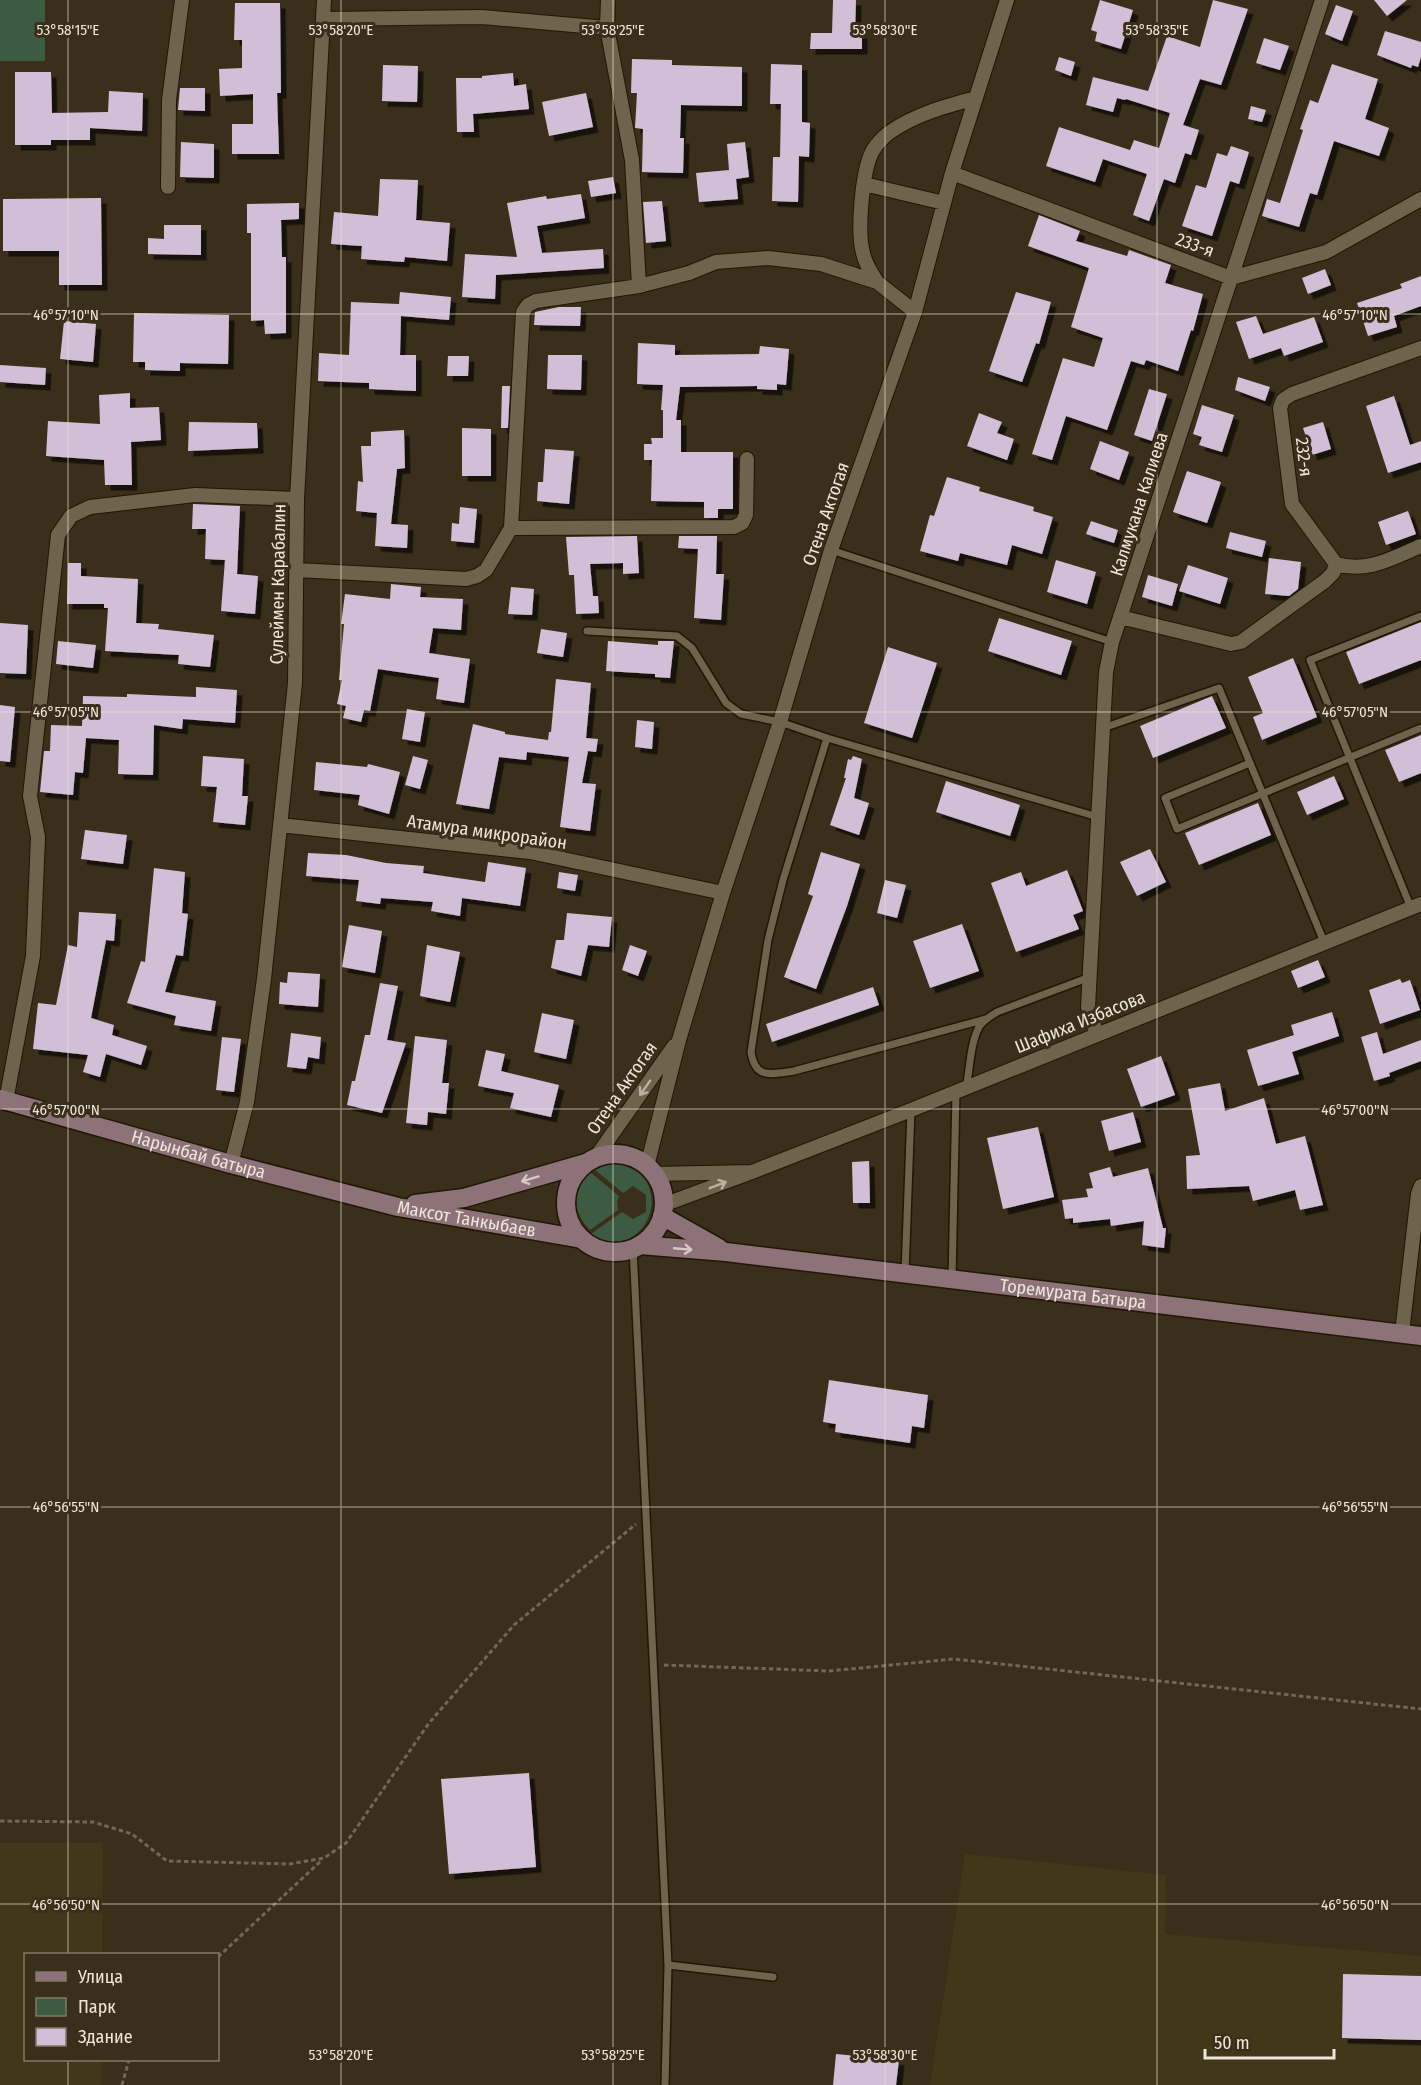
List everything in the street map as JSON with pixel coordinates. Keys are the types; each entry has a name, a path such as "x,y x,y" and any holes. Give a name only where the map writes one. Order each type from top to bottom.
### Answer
{"street":[{"path":"168,187 169,100 182,0"},
{"name":"Сулеймен Карабалин","path":"231,1164 247,1102 264,979 295,683 297,499 324,0"},
{"path":"608,0 607,28 632,160 639,286"},
{"name":"Отена Актогая","path":"651,1170 679,1040 723,893 780,722 831,550 915,312 952,173 1007,0"},
{"name":"Калмукана Калиева","path":"1097,1035 1088,1007 1106,672 1112,642 1322,0"},
{"path":"324,19 482,17 607,28"},
{"path":"915,312 877,282 866,265 859,225 864,184 872,153 888,132 931,110 976,98"},
{"name":"233-я","path":"952,173 1231,278 1326,252 1421,199"},
{"path":"864,184 944,203"},
{"path":"297,570 466,579 486,570 511,528 523,312 528,305 536,301 639,286 689,273 716,262 768,258 821,264 877,282"},
{"name":"232-я","path":"1336,564 1292,504 1281,408 1283,399 1421,348"},
{"path":"511,528 734,527 742,523 746,514 747,459"},
{"path":"3,1100 33,956 38,837 30,796 58,535 71,516 90,507 195,495 297,499"},
{"path":"1120,617 1231,644 1241,642 1325,581 1333,573 1336,564 1368,567 1421,546"},
{"name":"Атамура микрорайон","path":"279,825 530,852 723,893"},
{"name":"Шафиха Избасова","path":"663,1211 752,1172 1416,906"},
{"name":"Отена Актогая","path":"591,1160 679,1040"},
{"name":"Нарынбай батыра","path":"3,1100 231,1164 398,1207"},
{"path":"617,1154 628,1155 651,1170 663,1194 663,1211 651,1235 637,1246 618,1252 601,1250 582,1239 569,1221 566,1200 572,1179 591,1160 617,1154"},
{"name":"Максот Танкыбаев","path":"398,1207 464,1198 591,1160"},
{"path":"651,1170 752,1172"},
{"path":"1402,1333 1418,1194 1421,1186"},
{"name":"Максот Танкыбаев","path":"398,1207 582,1239"},
{"path":"663,1211 726,1252"},
{"name":"Торемурата Батыра","path":"637,1246 726,1252 1421,1336"}],"lane":[{"path":"831,550 1112,642"},
{"path":"1416,906 1310,660 1421,615"},
{"path":"587,631 677,636 692,648 726,703 741,714 780,722 827,738 1098,817"},
{"path":"1103,728 1219,688 1324,942"},
{"path":"1250,763 1166,798 1177,829 1421,729"},
{"path":"827,738 783,880 768,940 751,1052 752,1062 756,1069 765,1074 794,1071 986,1019 1008,1007 1090,976"},
{"path":"952,1279 961,1090 979,1027 986,1019"},
{"path":"904,1273 911,1110"},
{"path":"637,1246 646,1515 668,1965 665,2085"},
{"path":"668,1965 773,1977"}],"path":[{"path":"219,1956 324,1858 346,1843 429,1723 514,1624 646,1515"},
{"path":"654,1665 830,1671 954,1659 1421,1709"},
{"path":"0,1821 93,1822 132,1833 167,1861 291,1864 324,1858"},
{"path":"122,2085 129,2061"}],"shaded area":[{"path":"0,1843 103,1843 102,1953 24,1953 24,2061 102,2061 101,2085 0,2085"},
{"path":"965,1854 1166,1875 1165,1934 1421,1956 1421,2085 930,2085"}],"green space":[{"path":"0,0 45,0 45,61 0,61"},
{"path":"607,1163 631,1168 645,1180 651,1196 650,1213 642,1228 629,1238 612,1241 591,1234 622,1212 633,1219 646,1212 646,1195 633,1186 623,1193 594,1169"},
{"path":"590,1172 619,1196 618,1210 590,1230 580,1216 576,1201 580,1186"}],"building":[{"path":"833,0 856,0 855,33 862,33 862,49 810,49 811,33 832,33"},
{"path":"1100,0 1133,10 1121,49 1095,41 1097,32 1091,30"},
{"path":"1213,0 1248,9 1221,85 1200,79 1183,125 1199,130 1191,155 1185,153 1175,183 1164,179 1149,221 1133,215 1147,174 1103,159 1095,182 1046,166 1059,127 1130,150 1134,140 1159,148 1170,113 1117,98 1113,112 1086,105 1093,77 1148,91 1167,36 1200,47"},
{"path":"1374,0 1407,0 1387,16"},
{"path":"235,3 280,3 281,93 277,93 279,154 232,154 232,124 253,124 253,94 220,96 219,69 242,68 242,40 234,40"},
{"path":"1336,5 1353,11 1342,41 1325,34"},
{"path":"1385,31 1421,42 1418,67 1412,65 1411,68 1377,55"},
{"path":"1264,38 1289,46 1280,70 1256,63"},
{"path":"1059,57 1075,62 1071,76 1055,70"},
{"path":"632,59 672,60 672,65 742,67 742,106 681,105 680,138 684,138 683,173 642,172 643,129 635,128 637,93 631,93"},
{"path":"771,64 802,65 802,122 810,123 809,157 799,156 798,202 772,201 773,157 780,157 781,104 770,104"},
{"path":"1332,64 1378,79 1365,119 1389,128 1379,156 1334,141 1317,195 1310,193 1299,227 1262,216 1267,199 1280,203 1310,100 1318,103"},
{"path":"383,65 418,66 417,102 382,101"},
{"path":"15,72 51,72 52,113 108,112 109,91 143,93 142,131 90,128 90,140 51,140 51,145 15,145"},
{"path":"513,73 514,86 526,84 529,109 473,114 474,132 457,132 456,78 482,78 482,76"},
{"path":"180,88 205,88 205,111 178,110"},
{"path":"586,93 593,127 549,136 542,102"},
{"path":"1251,106 1266,110 1262,122 1248,119"},
{"path":"181,142 214,144 214,178 180,177"},
{"path":"745,142 749,177 736,179 738,199 699,202 696,173 729,170 727,144"},
{"path":"1231,146 1249,152 1239,184 1230,181 1212,236 1182,226 1196,185 1206,188 1217,153 1227,156"},
{"path":"613,177 616,193 591,197 588,181"},
{"path":"380,179 418,180 416,220 450,223 447,261 405,257 404,262 361,259 362,246 331,244 334,212 378,216"},
{"path":"581,194 585,218 537,226 542,253 603,249 604,268 496,275 495,299 462,297 465,254 517,257 507,203 546,196 547,199"},
{"path":"101,198 102,285 59,285 59,251 3,251 3,199"},
{"path":"662,201 666,241 646,243 643,202"},
{"path":"299,203 299,219 281,220 282,257 286,257 286,333 265,334 264,320 251,321 251,233 247,233 247,204"},
{"path":"1039,215 1080,231 1076,241 1127,256 1129,250 1171,265 1165,283 1203,294 1193,331 1191,330 1178,371 1146,360 1144,365 1131,361 1107,430 1066,416 1052,460 1032,454 1063,358 1094,367 1103,338 1071,327 1089,268 1028,246"},
{"path":"164,225 201,225 201,255 148,254 148,238 164,239"},
{"path":"1325,269 1331,285 1308,294 1302,278"},
{"path":"1421,276 1421,306 1394,316 1397,327 1368,336 1357,303 1402,288 1400,284"},
{"path":"400,292 451,297 449,320 401,316 400,355 416,355 416,391 369,389 369,383 318,381 319,353 349,355 351,302 399,304"},
{"path":"1016,292 1051,302 1039,344 1036,343 1022,382 989,371"},
{"path":"559,307 581,307 580,326 534,325 535,312"},
{"path":"134,313 229,315 228,364 180,363 180,371 145,370 145,362 133,362"},
{"path":"1256,316 1263,334 1314,317 1323,342 1284,356 1281,348 1249,359 1236,322"},
{"path":"64,321 96,324 93,362 60,359"},
{"path":"638,343 675,345 675,355 759,354 760,346 789,349 786,385 777,384 777,390 757,389 757,386 680,387 676,420 681,420 681,452 733,452 733,509 718,509 718,518 704,518 704,502 651,501 652,460 644,460 644,444 652,444 651,438 663,438 663,410 661,410 663,385 637,384"},
{"path":"548,355 582,355 581,390 547,389"},
{"path":"448,356 469,356 468,376 447,376"},
{"path":"0,365 46,368 45,385 0,382"},
{"path":"1238,377 1270,387 1265,401 1235,390"},
{"path":"502,386 510,386 508,428 501,428"},
{"path":"1149,389 1167,394 1152,441 1134,435"},
{"path":"130,393 130,408 159,407 161,440 131,442 132,485 105,485 104,460 46,456 48,421 100,424 99,395"},
{"path":"1394,396 1410,445 1421,441 1421,462 1388,473 1366,406"},
{"path":"1202,405 1234,415 1222,452 1199,445 1202,437 1193,434"},
{"path":"979,413 1002,422 997,433 1014,439 1007,460 967,446"},
{"path":"189,422 257,423 258,448 188,451"},
{"path":"1323,422 1331,449 1312,455 1303,428"},
{"path":"462,428 491,429 491,476 462,476"},
{"path":"404,430 405,468 397,469 391,524 408,525 407,548 375,546 377,513 356,511 358,481 363,482 361,446 371,446 371,432"},
{"path":"1100,441 1129,452 1119,480 1090,469"},
{"path":"545,449 574,451 569,504 537,501 538,482 543,482"},
{"path":"1187,471 1221,482 1207,523 1173,512"},
{"path":"947,477 980,487 979,491 1034,507 1033,511 1053,517 1042,554 1012,545 1007,565 960,553 958,561 920,551 930,515 934,516"},
{"path":"193,504 240,506 237,574 258,576 255,614 221,611 225,560 205,559 206,529 192,529"},
{"path":"460,507 477,509 474,543 451,541 452,523 459,524"},
{"path":"1408,511 1416,534 1386,545 1378,522"},
{"path":"1091,521 1118,530 1114,543 1086,534"},
{"path":"1230,532 1266,541 1262,557 1226,548"},
{"path":"637,536 639,573 623,574 623,563 590,564 593,596 598,596 599,613 576,614 574,575 569,575 566,537"},
{"path":"679,536 717,536 716,574 724,574 721,620 694,618 698,549 678,548"},
{"path":"1269,558 1301,562 1298,589 1289,596 1265,594"},
{"path":"1056,560 1096,572 1087,604 1047,592"},
{"path":"68,563 81,563 81,576 138,579 136,623 159,624 158,629 214,635 210,667 178,664 179,655 105,651 108,608 104,608 104,604 67,604"},
{"path":"1188,565 1228,578 1220,604 1179,591"},
{"path":"1148,575 1178,584 1172,606 1142,597"},
{"path":"391,584 421,587 420,597 463,599 461,630 433,628 429,653 470,659 464,703 436,699 439,678 378,669 370,711 364,710 361,722 343,718 346,706 337,704 342,680 339,680 344,624 341,624 345,594 390,599"},
{"path":"511,587 534,589 532,615 508,614"},
{"path":"999,618 1072,641 1061,675 988,651"},
{"path":"1421,622 1421,660 1359,684 1346,652"},
{"path":"0,623 28,625 26,674 0,673"},
{"path":"541,629 567,633 563,657 537,653"},
{"path":"58,641 96,645 93,668 56,664"},
{"path":"608,641 658,645 658,641 674,641 670,678 655,677 655,674 606,671"},
{"path":"888,647 937,663 912,738 864,723"},
{"path":"1293,658 1317,717 1262,740 1253,717 1263,713 1248,677"},
{"path":"556,679 591,683 586,738 598,739 596,752 588,751 582,783 596,784 590,831 560,827 569,757 527,752 526,760 499,757 489,809 456,804 473,724 505,732 505,734 548,740 549,732 551,732"},
{"path":"196,687 237,690 235,723 183,719 182,729 154,725 153,775 118,774 119,740 86,738 83,773 75,772 73,795 40,792 44,751 50,751 51,725 82,726 83,696 127,697 127,694 196,697"},
{"path":"1212,696 1226,728 1153,758 1140,726"},
{"path":"0,705 15,707 10,762 0,761"},
{"path":"407,709 425,712 420,742 402,739"},
{"path":"637,720 654,722 652,749 635,747"},
{"path":"1421,735 1421,773 1399,782 1385,750"},
{"path":"203,756 244,759 242,796 248,796 245,825 213,822 217,787 201,786"},
{"path":"413,756 428,760 420,789 405,785"},
{"path":"853,756 862,759 854,798 869,803 859,835 830,825 846,778 844,778 848,759 851,760"},
{"path":"316,762 367,767 368,764 400,772 389,814 358,805 360,795 314,790"},
{"path":"1334,776 1344,799 1307,815 1297,792"},
{"path":"946,781 1020,805 1010,836 936,812"},
{"path":"1258,803 1271,835 1199,865 1185,833"},
{"path":"85,830 127,835 123,864 81,859"},
{"path":"1150,849 1166,882 1137,896 1120,862"},
{"path":"821,852 860,864 816,989 784,977 813,896 808,894"},
{"path":"308,853 346,855 386,863 424,866 423,873 485,882 488,862 526,868 520,906 462,898 460,916 431,911 433,902 381,898 380,904 356,901 359,880 306,876"},
{"path":"154,868 185,872 182,913 188,914 183,956 176,955 165,992 216,1001 211,1031 174,1025 176,1016 127,1003 141,961 145,962"},
{"path":"1067,870 1083,911 1073,915 1079,929 1016,952 991,883 1021,872 1026,886"},
{"path":"559,872 578,875 575,891 557,888"},
{"path":"885,880 906,885 897,918 877,913"},
{"path":"79,912 116,914 114,941 106,940 91,1018 114,1025 112,1035 147,1046 141,1065 106,1054 100,1077 83,1072 88,1055 33,1049 38,1003 56,1005 68,945 77,947"},
{"path":"567,913 612,917 609,947 588,945 581,976 551,968 556,940 564,940"},
{"path":"962,924 979,971 930,988 913,941"},
{"path":"349,925 382,931 375,973 342,967"},
{"path":"427,945 460,952 450,1002 420,996"},
{"path":"630,945 647,951 638,976 622,970"},
{"path":"1318,960 1325,977 1298,988 1291,971"},
{"path":"288,972 320,974 318,1007 279,1004 280,982 287,983"},
{"path":"1400,979 1402,983 1410,980 1420,1010 1380,1024 1369,990"},
{"path":"380,983 398,986 387,1040 406,1043 382,1113 347,1105 365,1035 370,1035"},
{"path":"873,987 879,1005 772,1042 766,1024"},
{"path":"1332,1012 1339,1036 1292,1052 1299,1074 1258,1086 1247,1050 1294,1035 1291,1025"},
{"path":"542,1013 574,1020 566,1059 534,1052"},
{"path":"1377,1032 1383,1054 1421,1040 1421,1061 1374,1081 1361,1037"},
{"path":"291,1033 321,1037 319,1059 308,1057 306,1069 287,1067"},
{"path":"415,1036 447,1040 442,1083 449,1083 446,1114 428,1112 427,1125 406,1123"},
{"path":"222,1037 241,1039 234,1092 216,1090"},
{"path":"486,1050 505,1054 501,1071 559,1085 551,1117 510,1108 514,1093 478,1086"},
{"path":"1161,1056 1175,1095 1141,1107 1127,1069"},
{"path":"1220,1083 1225,1111 1264,1098 1276,1144 1305,1136 1323,1205 1300,1210 1295,1190 1253,1201 1249,1186 1187,1189 1186,1156 1200,1155 1188,1089"},
{"path":"1133,1112 1141,1142 1109,1151 1101,1121"},
{"path":"1038,1127 1054,1197 1003,1209 987,1138"},
{"path":"869,1161 870,1203 853,1203 852,1162"},
{"path":"1110,1167 1113,1177 1148,1168 1163,1228 1166,1228 1164,1248 1142,1245 1144,1221 1111,1226 1110,1219 1073,1223 1073,1218 1065,1219 1062,1200 1088,1197 1086,1189 1093,1188 1089,1173"},
{"path":"829,1380 928,1395 924,1428 912,1426 910,1443 835,1432 836,1424 823,1422"},
{"path":"529,1773 536,1867 449,1874 441,1779"},
{"path":"1343,1974 1421,1976 1421,2040 1342,2038"},
{"path":"836,2054 899,2060 896,2085 833,2085"}]}
